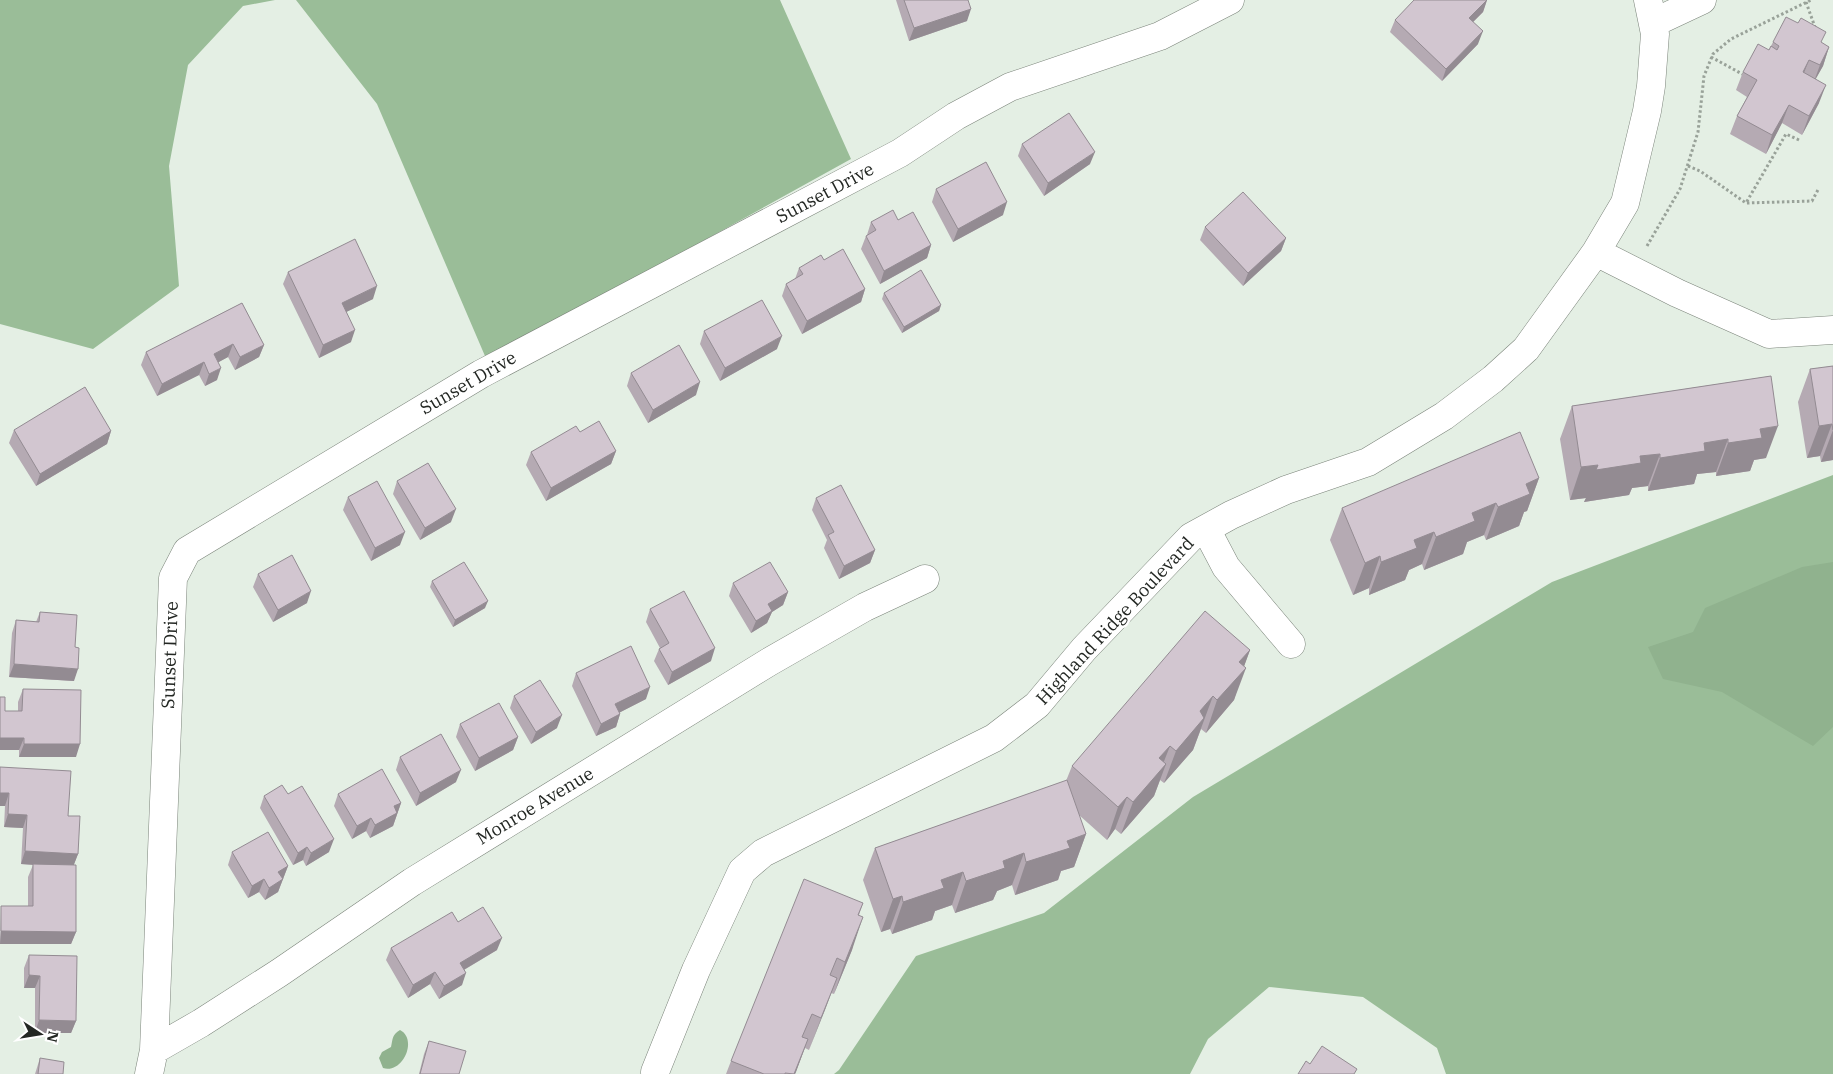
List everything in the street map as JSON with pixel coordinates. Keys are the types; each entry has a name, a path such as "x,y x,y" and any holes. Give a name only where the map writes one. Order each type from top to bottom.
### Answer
{"street":[{"name":"Sunset Drive","path":"151,1062 173,578 187,550 481,374 900,152 956,116 987,99 1010,87 1160,36 1230,0"},
{"path":"1650,11 1702,0"},
{"name":"Highland Ridge Boulevard","path":"655,1072 696,970 742,871 763,853 994,738 1037,706 1084,649 1191,537 1231,515 1286,490 1368,462 1444,416 1494,379 1526,349 1596,252 1625,203 1650,94 1655,34 1650,11"},
{"path":"1596,252 1678,293 1769,334 1833,330"},
{"path":"1206,529 1226,567 1291,644"},
{"name":"Monroe Avenue","path":"151,1062 201,1023 279,973 412,882 769,662 865,607 925,579"}],"path":[{"path":"1633,271 1680,189 1698,132 1704,76 1712,57 1731,39 1811,0"},
{"path":"1806,2 1817,31 1812,38"},
{"path":"1712,57 1744,75"},
{"path":"1746,203 1786,134 1798,140"},
{"path":"1688,166 1700,170 1746,203 1812,201 1819,188"}],"shaded area":[{"path":"0,0 275,0 243,6 188,65 169,166 179,286 93,349 0,324"},
{"path":"296,0 780,0 851,159 600,298 485,356 377,104"},
{"path":"1833,475 1833,1074 1446,1074 1437,1048 1363,997 1269,987 1208,1039 1190,1074 834,1074 839,1070 916,956 1044,913 1193,797 1552,582"},
{"path":"1833,562 1833,727 1813,746 1722,692 1663,679 1648,647 1693,632 1705,608 1802,567"},
{"path":"400,1030 405,1034 408,1041 406,1055 397,1066 383,1068 379,1058 382,1052 391,1047 394,1035"}],"building":[{"path":"904,0 968,0 971,9 914,28"},
{"path":"1414,0 1487,0 1469,18 1483,31 1446,69 1395,20"},
{"path":"1786,17 1798,23 1801,18 1826,32 1821,42 1829,47 1820,65 1809,60 1803,72 1826,85 1809,116 1789,105 1772,135 1737,116 1757,80 1743,72 1758,44 1769,50 1771,46 1777,50 1779,46 1773,42"},
{"path":"1069,113 1095,152 1048,183 1022,144"},
{"path":"986,162 1007,202 958,229 936,189"},
{"path":"1243,192 1286,238 1248,273 1205,227"},
{"path":"893,210 898,220 913,212 931,245 884,271 866,236 876,230 871,222"},
{"path":"355,239 377,286 342,303 355,330 323,345 288,272"},
{"path":"843,249 865,289 807,321 786,284 803,274 799,268 821,255 824,260"},
{"path":"921,270 941,305 904,327 884,293"},
{"path":"762,300 782,336 725,368 704,331"},
{"path":"242,303 264,345 240,357 233,344 214,354 221,368 209,374 204,362 162,384 146,352"},
{"path":"679,345 700,382 653,410 631,373"},
{"path":"1833,366 1833,430 1832,424 1819,426 1810,369"},
{"path":"1771,376 1778,426 1760,429 1762,438 1728,443 1728,439 1704,443 1705,451 1660,458 1660,454 1640,456 1641,463 1596,470 1598,465 1581,467 1572,406"},
{"path":"85,387 111,431 40,474 14,430"},
{"path":"599,421 616,451 551,488 531,452 576,426 580,432"},
{"path":"1520,432 1539,478 1526,484 1530,494 1498,507 1496,503 1472,513 1475,521 1436,537 1434,532 1414,540 1417,548 1381,562 1380,556 1365,563 1342,508"},
{"path":"428,463 456,509 425,528 397,481"},
{"path":"377,481 405,532 375,548 348,497"},
{"path":"841,485 875,550 844,566 828,535 834,532 816,498"},
{"path":"292,555 311,591 278,610 258,574"},
{"path":"464,562 488,601 455,620 432,581"},
{"path":"770,562 788,592 768,604 772,611 756,621 733,583"},
{"path":"684,591 715,648 672,672 659,649 669,643 650,609"},
{"path":"1205,611 1250,650 1239,662 1246,668 1217,700 1213,696 1200,711 1204,718 1176,751 1170,746 1159,758 1166,764 1133,802 1127,797 1118,807 1072,766"},
{"path":"40,612 77,615 75,647 79,648 78,669 14,664 16,620 39,622"},
{"path":"631,646 650,687 615,704 620,714 601,724 576,673"},
{"path":"540,680 562,715 536,732 514,696"},
{"path":"23,689 81,690 80,744 24,744 24,738 0,738 0,697 5,697 5,711 22,711"},
{"path":"499,703 518,737 479,758 460,724"},
{"path":"441,734 461,770 420,793 400,757"},
{"path":"0,767 71,771 68,816 80,816 78,854 25,851 27,815 8,814 9,793 0,793"},
{"path":"382,769 401,803 394,806 397,813 375,825 371,818 357,826 338,794"},
{"path":"1067,780 1086,834 1067,841 1070,848 1026,862 1024,853 1003,861 1005,868 966,881 963,872 941,880 944,888 903,902 902,896 893,899 875,848"},
{"path":"282,785 288,794 302,786 334,839 311,853 307,847 298,853 264,796"},
{"path":"268,832 288,866 278,872 283,879 269,888 264,879 252,886 232,852"},
{"path":"33,864 76,865 76,932 1,931 1,906 33,906"},
{"path":"804,879 863,903 858,915 863,917 845,962 837,958 830,975 837,978 821,1018 812,1014 802,1037 808,1039 794,1074 764,1074 731,1061"},
{"path":"483,907 502,938 460,963 466,973 444,986 435,972 413,985 391,948 452,912 458,922"},
{"path":"29,955 77,956 76,1021 39,1020 40,976 29,975"},
{"path":"429,1041 466,1051 459,1074 420,1074"},
{"path":"1322,1046 1357,1069 1354,1074 1298,1074 1306,1061 1310,1064"},
{"path":"40,1058 64,1062 63,1074 38,1074"}]}
